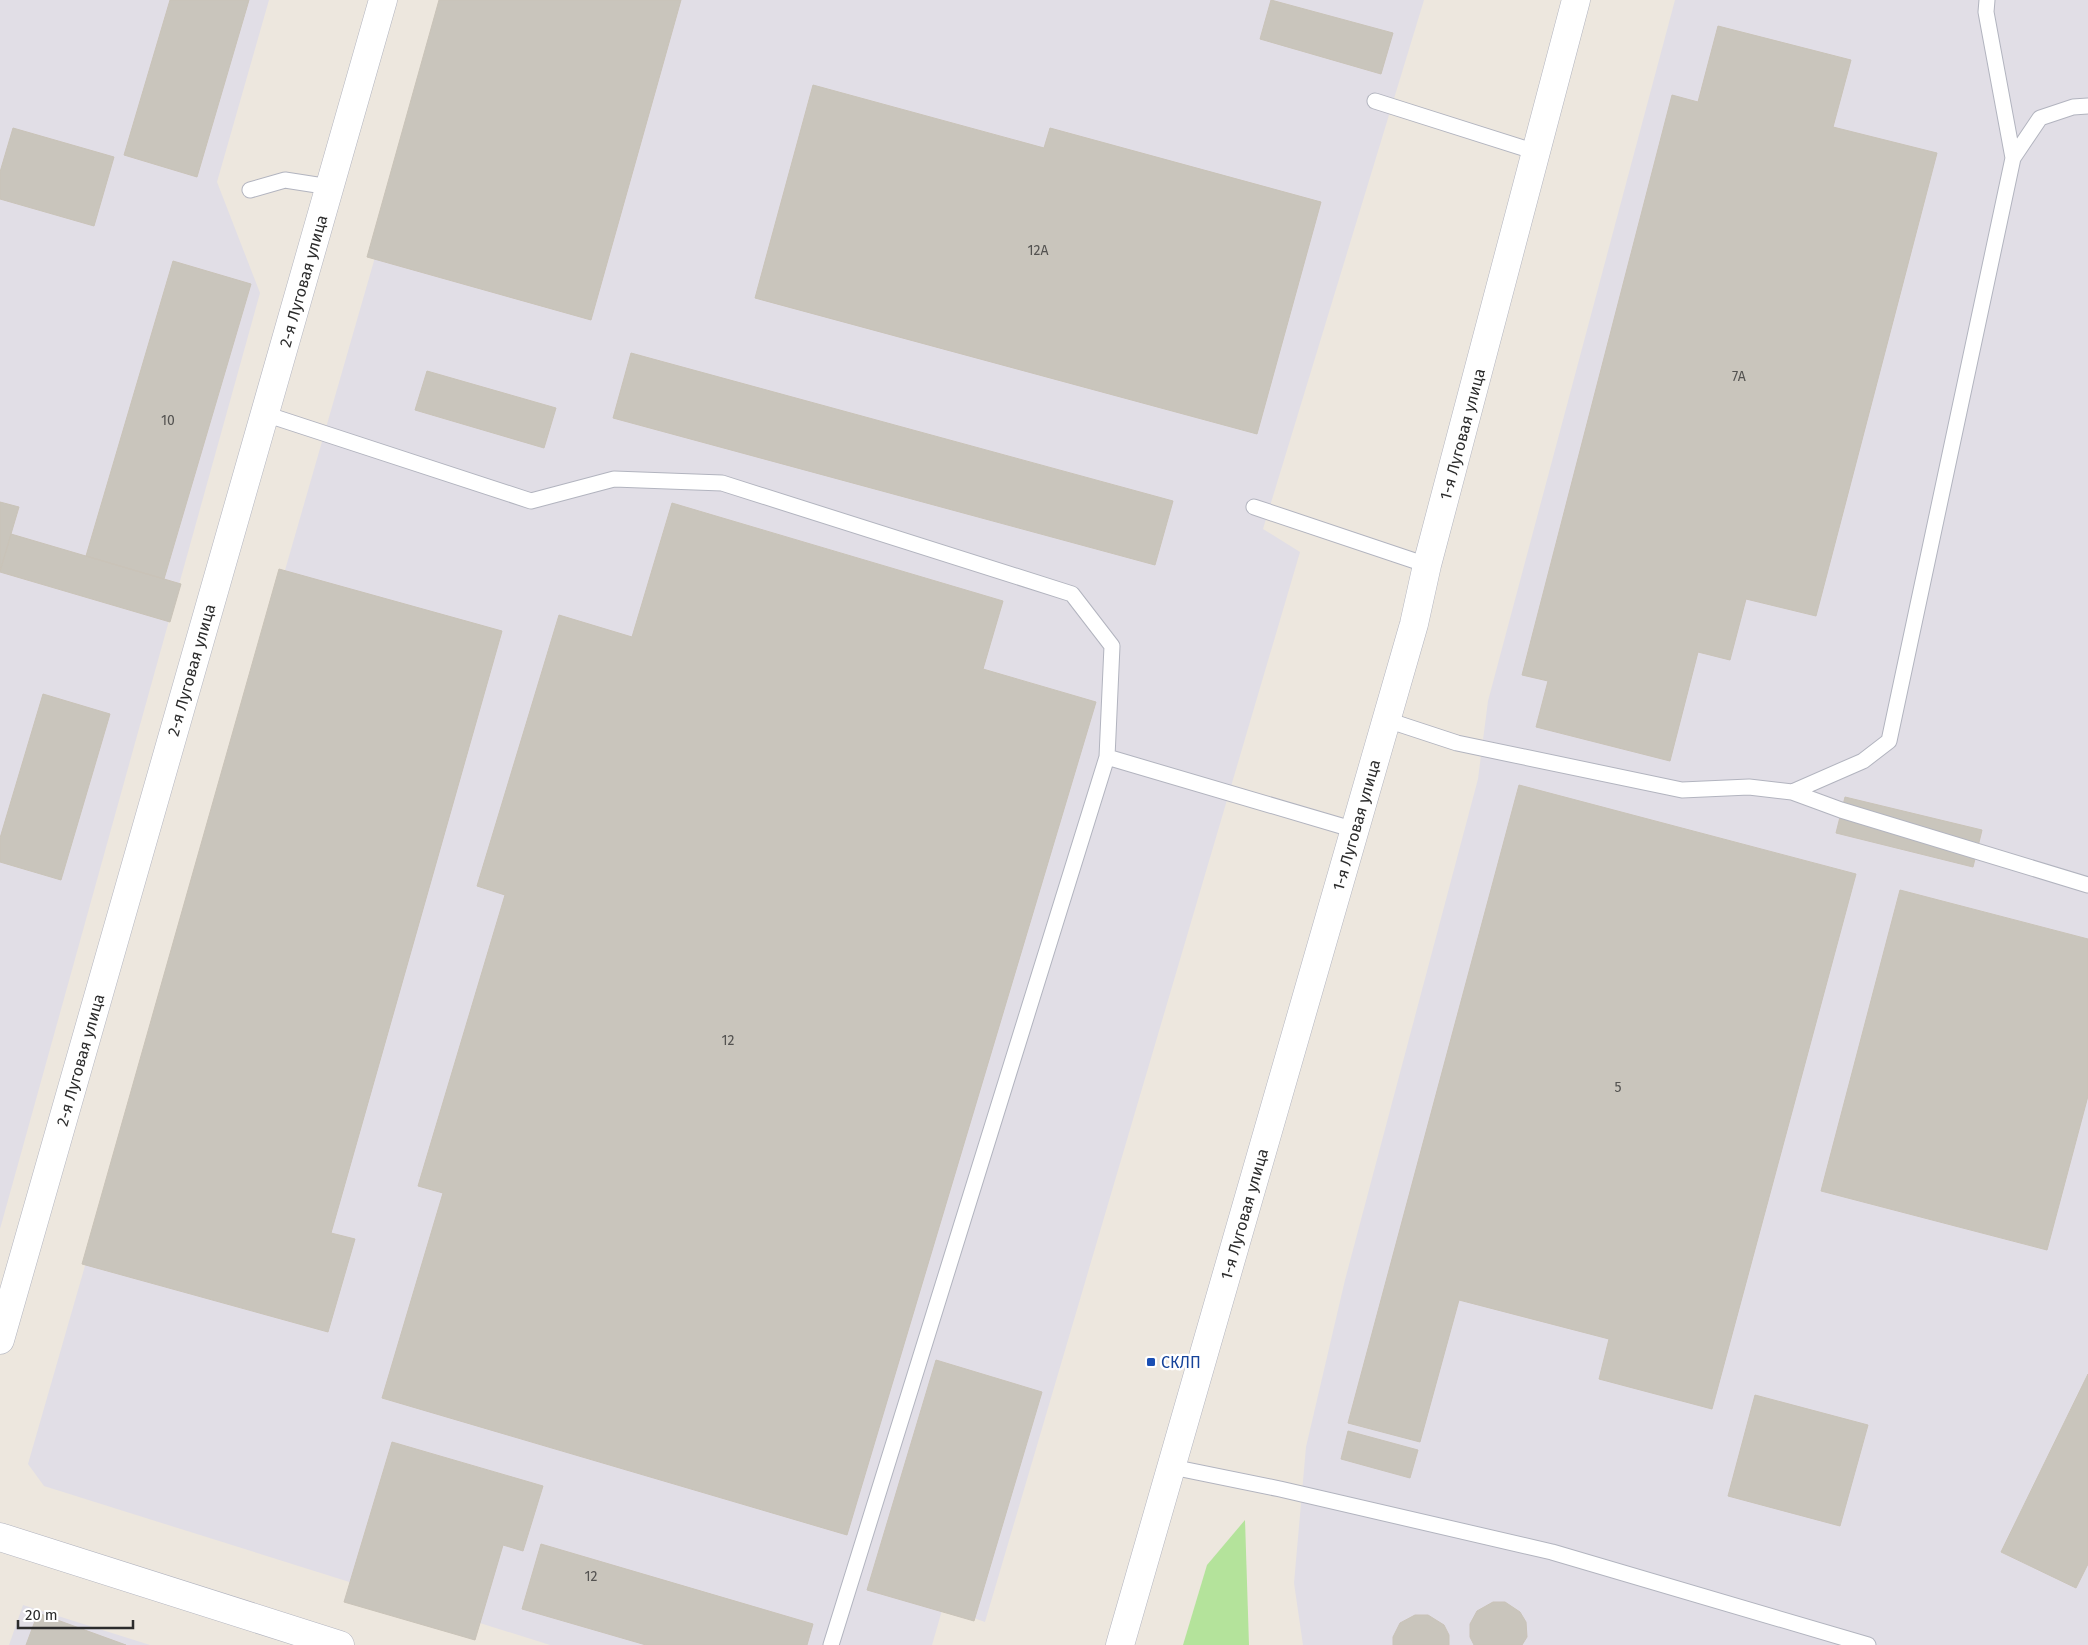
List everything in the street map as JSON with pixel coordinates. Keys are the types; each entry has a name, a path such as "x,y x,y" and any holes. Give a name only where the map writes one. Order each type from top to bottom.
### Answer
{"street":[{"name":"2-я Луговая улица","path":"0,1340 383,0"},
{"name":"1-я Луговая улица","path":"1120,1645 1414,624 1427,565 1576,0"},
{"path":"0,1537 340,1645"}],"lane":[{"path":"1987,0 1986,12 2013,158"},
{"path":"1375,101 1536,152"},
{"path":"1792,792 1863,762 1889,742 2013,158 2040,118 2074,107 2088,106"},
{"path":"250,190 286,180 330,187"},
{"path":"265,414 531,501 614,479 722,483 1072,594 1112,646 1107,757 831,1645"},
{"path":"1254,506 1427,565"},
{"path":"1387,720 1457,743 1682,790 1749,787 1792,792 1841,810 2088,885"},
{"path":"1107,757 1355,830"},
{"path":"1172,1467 1280,1489 1552,1552 1868,1645"}],"shaded area":[{"path":"0,0 269,0 217,182 260,293 0,1229"},
{"path":"449,0 1424,0 1263,529 1300,552 985,1622 943,1607 932,1645 550,1645 44,1486 28,1464"},
{"path":"1675,0 2088,0 2088,1645 1303,1645 1294,1583 1306,1447 1345,1280 1478,779 1488,701"},
{"path":"23,1605 150,1645 9,1645"}],"green space":[{"path":"1245,1520 1249,1645 1183,1645 1207,1565"}],"building":[{"path":"170,0 249,0 197,177 124,155"},
{"path":"439,0 681,0 591,320 367,257"},
{"path":"1271,0 1393,33 1381,74 1260,39"},
{"path":"1718,26 1851,60 1833,127 1937,153 1816,616 1746,599 1730,660 1698,652 1670,761 1536,727 1548,681 1522,675 1672,95 1698,102"},
{"path":"813,85 1044,148 1050,128 1321,202 1257,434 755,298"},
{"path":"13,128 114,157 94,226 0,199 0,172"},
{"path":"173,261 251,284 164,579 86,556"},
{"path":"631,353 1173,501 1155,565 613,418"},
{"path":"427,371 556,408 544,448 415,410"},
{"path":"0,502 19,507 0,571"},
{"path":"672,503 1003,601 983,669 1096,702 847,1535 382,1398 443,1193 418,1186 505,895 477,886 559,615 632,637"},
{"path":"11,534 181,584 170,622 0,572"},
{"path":"279,569 502,631 331,1233 355,1239 328,1332 82,1264"},
{"path":"43,694 110,714 61,880 0,862 0,838"},
{"path":"1519,785 1856,874 1712,1409 1599,1379 1609,1339 1459,1300 1420,1442 1348,1423"},
{"path":"1845,797 1982,830 1973,867 1836,833"},
{"path":"1900,890 2088,939 2088,1096 2047,1250 1821,1191"},
{"path":"936,1360 1042,1392 974,1621 867,1590"},
{"path":"2088,1374 2088,1564 2076,1588 2001,1552"},
{"path":"1755,1395 1868,1425 1840,1526 1728,1496"},
{"path":"1348,1431 1418,1450 1410,1478 1341,1459"},
{"path":"392,1442 543,1486 523,1551 503,1545 475,1640 344,1602"},
{"path":"541,1544 813,1624 807,1645 646,1645 522,1609"},
{"path":"1493,1602 1505,1602 1520,1612 1526,1622 1527,1637 1522,1645 1474,1645 1470,1637 1470,1624 1477,1611"},
{"path":"38,1613 126,1645 26,1645"},
{"path":"1415,1615 1428,1615 1444,1625 1449,1635 1449,1645 1393,1645 1393,1637 1400,1623"}],"place":[{"name":"СКЛП","path":"1151,1362"}]}
